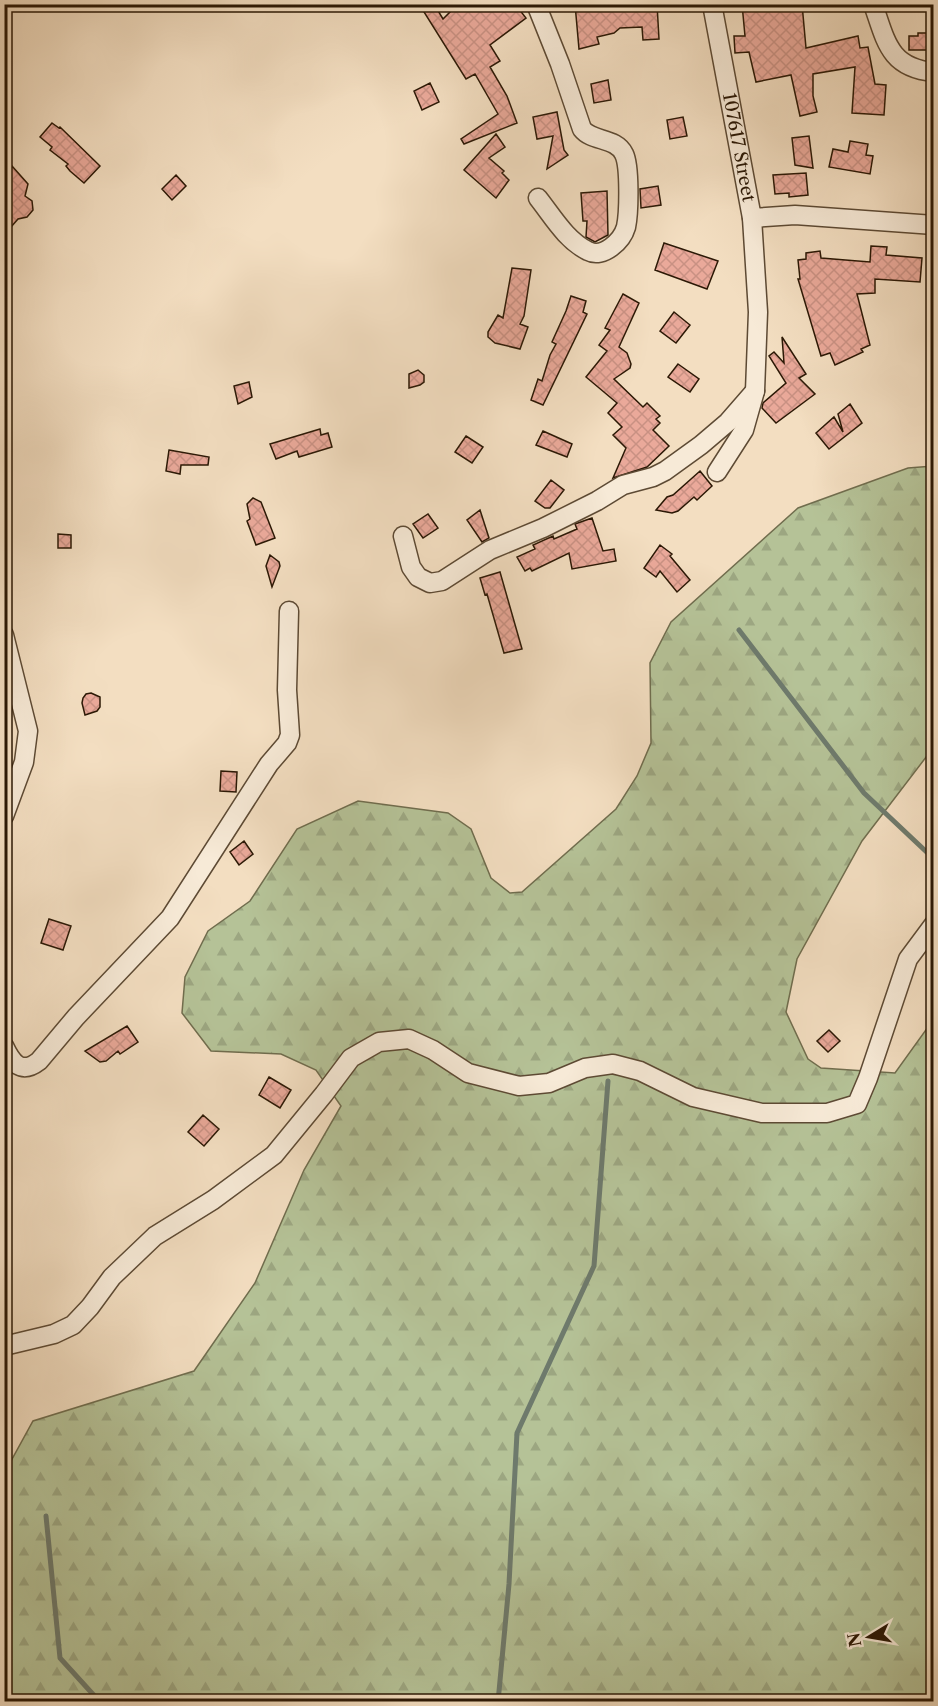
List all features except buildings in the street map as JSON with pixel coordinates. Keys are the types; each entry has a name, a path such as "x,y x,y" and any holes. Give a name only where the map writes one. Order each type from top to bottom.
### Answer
{"street":[{"path":"536,4 561,64 582,129 587,135 619,147 625,155 628,177 626,227 621,238 607,250 589,252 570,239 538,198"},
{"name":"107617 Street","path":"712,4 752,218 795,215 933,225"},
{"path":"873,4 889,50 900,62 933,72"},
{"path":"717,472 744,430 754,391 758,312 752,218"},
{"path":"404,536 411,567 417,577 430,583 442,581 490,550 543,528 623,485 653,477 664,471 701,445 728,422 754,391"},
{"path":"4,1046 18,1065 26,1068 39,1061 76,1017 170,918 269,764 287,743 291,727 287,690 289,611"},
{"path":"4,635 28,731 24,762 4,816"},
{"path":"4,1346 54,1334 73,1325 90,1307 112,1277 155,1236 213,1200 274,1155 351,1058 379,1042 409,1039 433,1050 468,1072 519,1086 549,1083 585,1068 613,1064 640,1071 693,1097 762,1113 827,1113 857,1104 908,959 933,924"}],"green space":[{"path":"933,466 933,748 862,841 797,959 786,1012 808,1059 821,1068 895,1073 933,1020 933,1701 5,1702 5,1472 33,1421 194,1371 255,1283 304,1170 341,1106 316,1070 281,1054 211,1051 182,1013 185,977 208,931 250,901 297,829 358,801 448,813 471,829 491,878 510,893 522,892 616,809 637,776 651,743 650,663 671,622 798,508 908,468"}],"waterway":[{"path":"739,630 864,793 934,859"},
{"path":"498,1702 509,1584 517,1433 594,1266 608,1081"},
{"path":"46,1516 60,1658 100,1702"}]}
